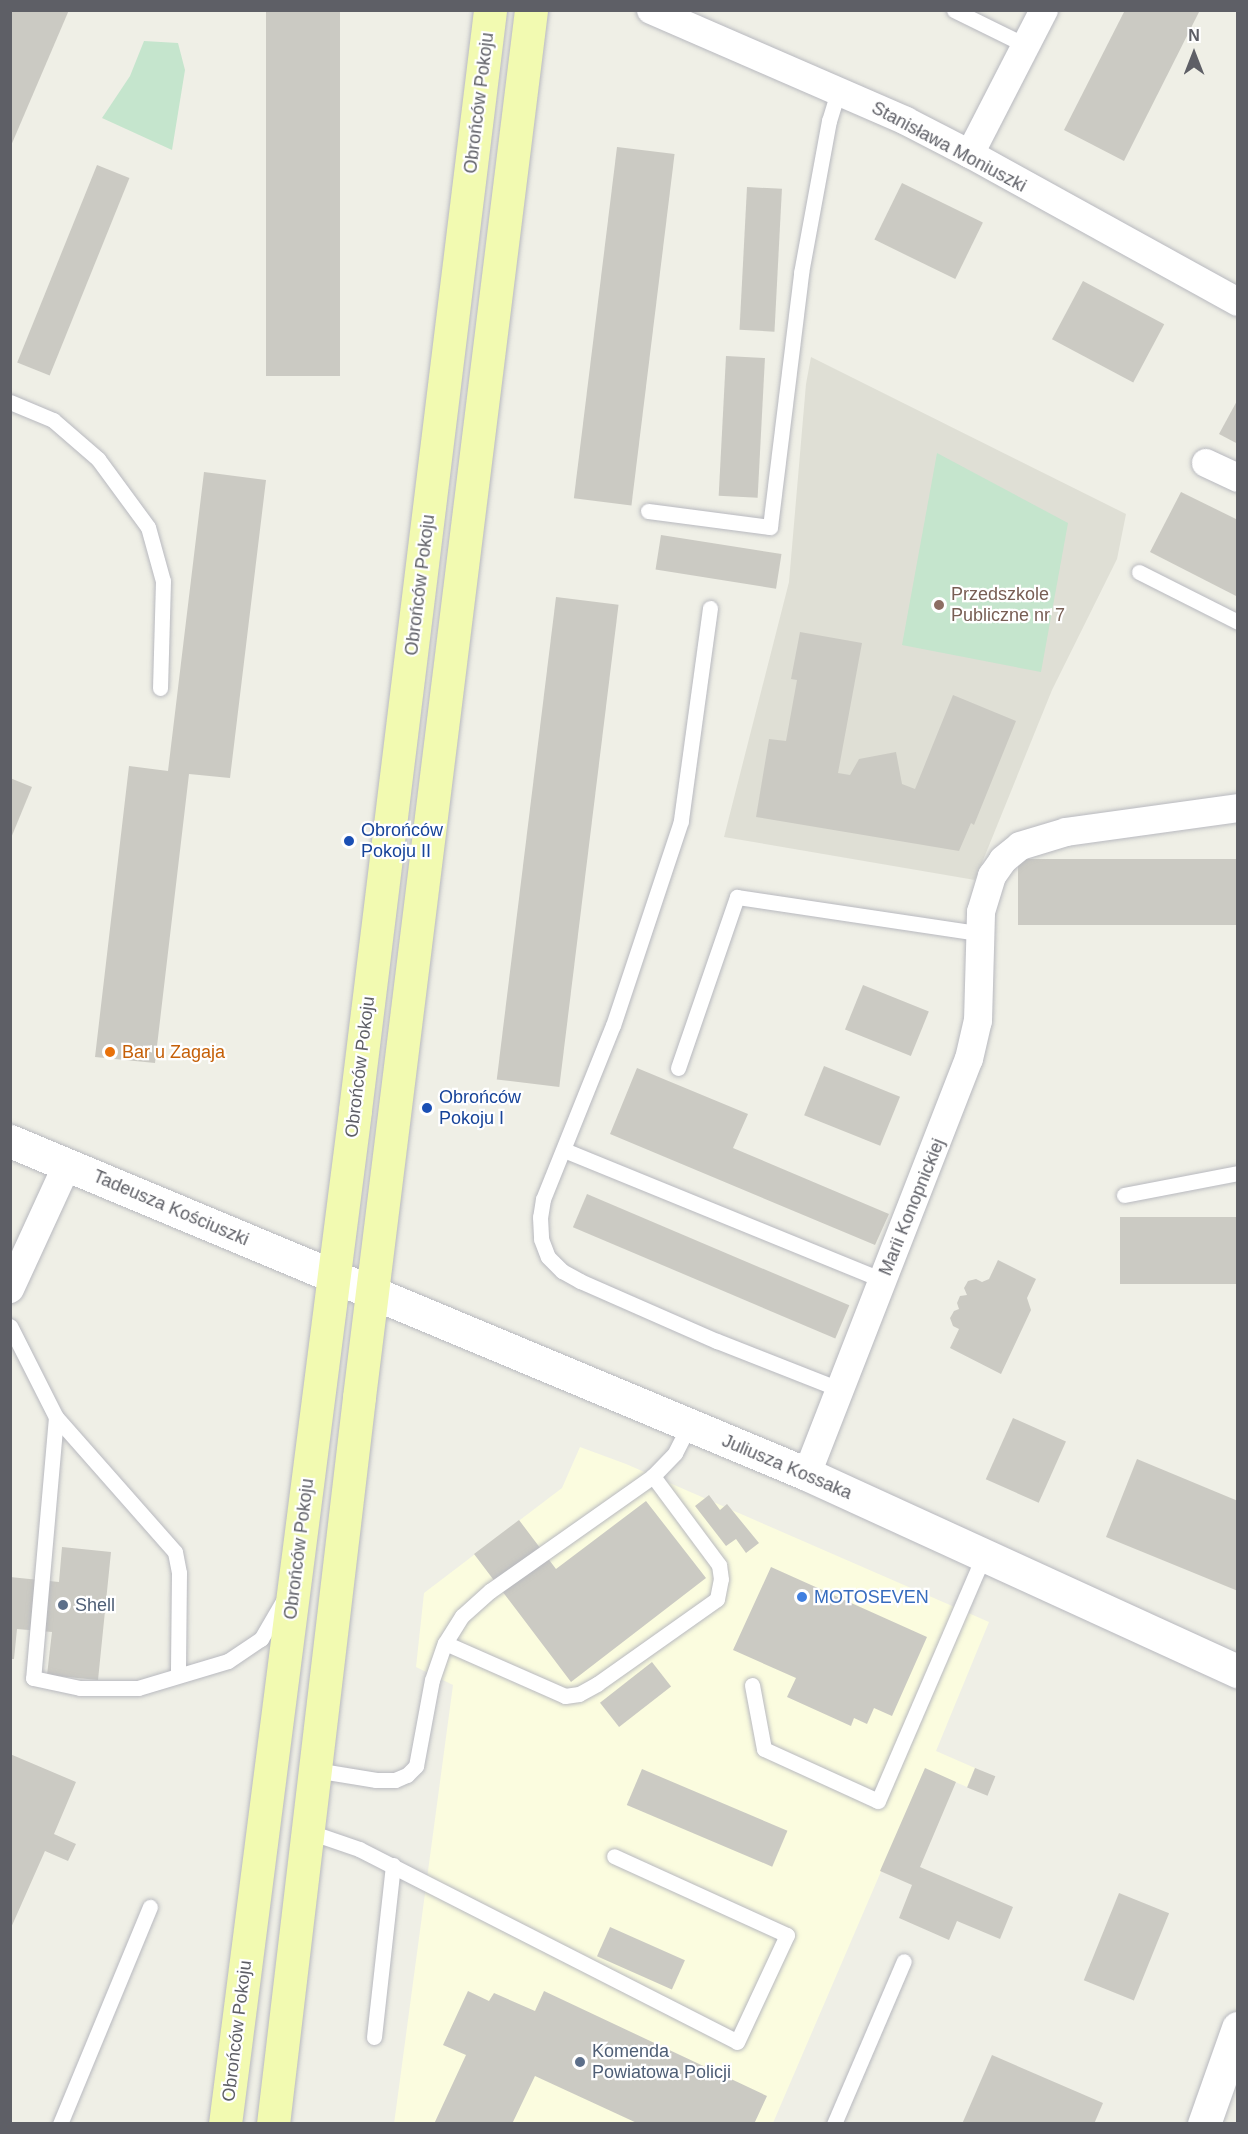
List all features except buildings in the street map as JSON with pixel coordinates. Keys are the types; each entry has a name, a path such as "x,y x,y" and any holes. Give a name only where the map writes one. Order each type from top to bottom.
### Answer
{"main road":[{"name":"Obrońców Pokoju","path":"225,2124 356,1098 490,10"},
{"path":"273,2124 372,1292 531,10"}],"street":[{"name":"Stanisława Moniuszki","path":"651,10 838,91 970,154 1238,302"},
{"path":"970,154 1044,10"},
{"path":"1206,463 1238,478"},
{"name":"Marii Konopnickiej","path":"807,1474 909,1218 969,1059 978,1021 981,912 992,876 1003,860 1020,846 1066,832 1238,808"},
{"name":"Tadeusza Kościuszki","path":"10,1141 332,1274"},
{"path":"10,1289 67,1165"},
{"name":"Juliusza Kossaka","path":"332,1274 807,1474 1238,1671"},
{"path":"1204,2124 1238,2028"}],"lane":[{"path":"954,10 1025,45"},
{"path":"648,511 770,527 801,273 829,121 838,91"},
{"path":"10,402 52,420 83,445 98,459 148,527 163,581 160,688"},
{"path":"1139,572 1238,622"},
{"path":"710,608 681,821 613,1025 543,1199 540,1216 541,1239 548,1257 562,1271 717,1341 839,1389"},
{"path":"678,1068 737,897 979,933"},
{"path":"564,1149 883,1280"},
{"path":"1124,1195 1238,1173"},
{"path":"10,1326 56,1417 175,1552 179,1573 178,1675"},
{"path":"56,1417 33,1678 81,1688 138,1688 228,1661 261,1639 295,1580"},
{"path":"315,1770 376,1780 395,1780 412,1771 416,1766 432,1680 445,1643 462,1616 490,1591 653,1476 675,1453 689,1426"},
{"path":"445,1643 565,1696 579,1694 597,1684 717,1599 721,1579 719,1565 653,1476"},
{"path":"752,1685 764,1749 878,1801 984,1555"},
{"path":"307,1832 359,1849 393,1865 737,2042 787,1935 614,1856"},
{"path":"374,2037 393,1865"},
{"path":"60,2124 150,1907"},
{"path":"834,2124 904,1961"}],"shaded area":[{"path":"144,41 178,43 185,70 172,150 102,118 130,76"},
{"name":"Przedszkole Publiczne nr 7","path":"811,357 1126,514 1117,559 1052,690 975,880 724,837 789,582 806,384"},
{"path":"937,453 1068,523 1041,672 902,645"},
{"path":"580,1447 626,1464 989,1622 936,1751 975,1768 967,1787 925,1769 773,2123 394,2124 453,1685 416,1667 424,1593 562,1488"}],"place":[{"name":"Przedszkole Publiczne nr 7","path":"939,605"},
{"name":"Obrońców Pokoju II","path":"349,841"},
{"name":"Bar u Zagaja","path":"110,1052"},
{"name":"Obrońców Pokoju I","path":"427,1108"},
{"name":"MOTOSEVEN","path":"802,1597"},
{"name":"Shell","path":"63,1605"},
{"name":"Komenda Powiatowa Policji","path":"580,2062"}]}
